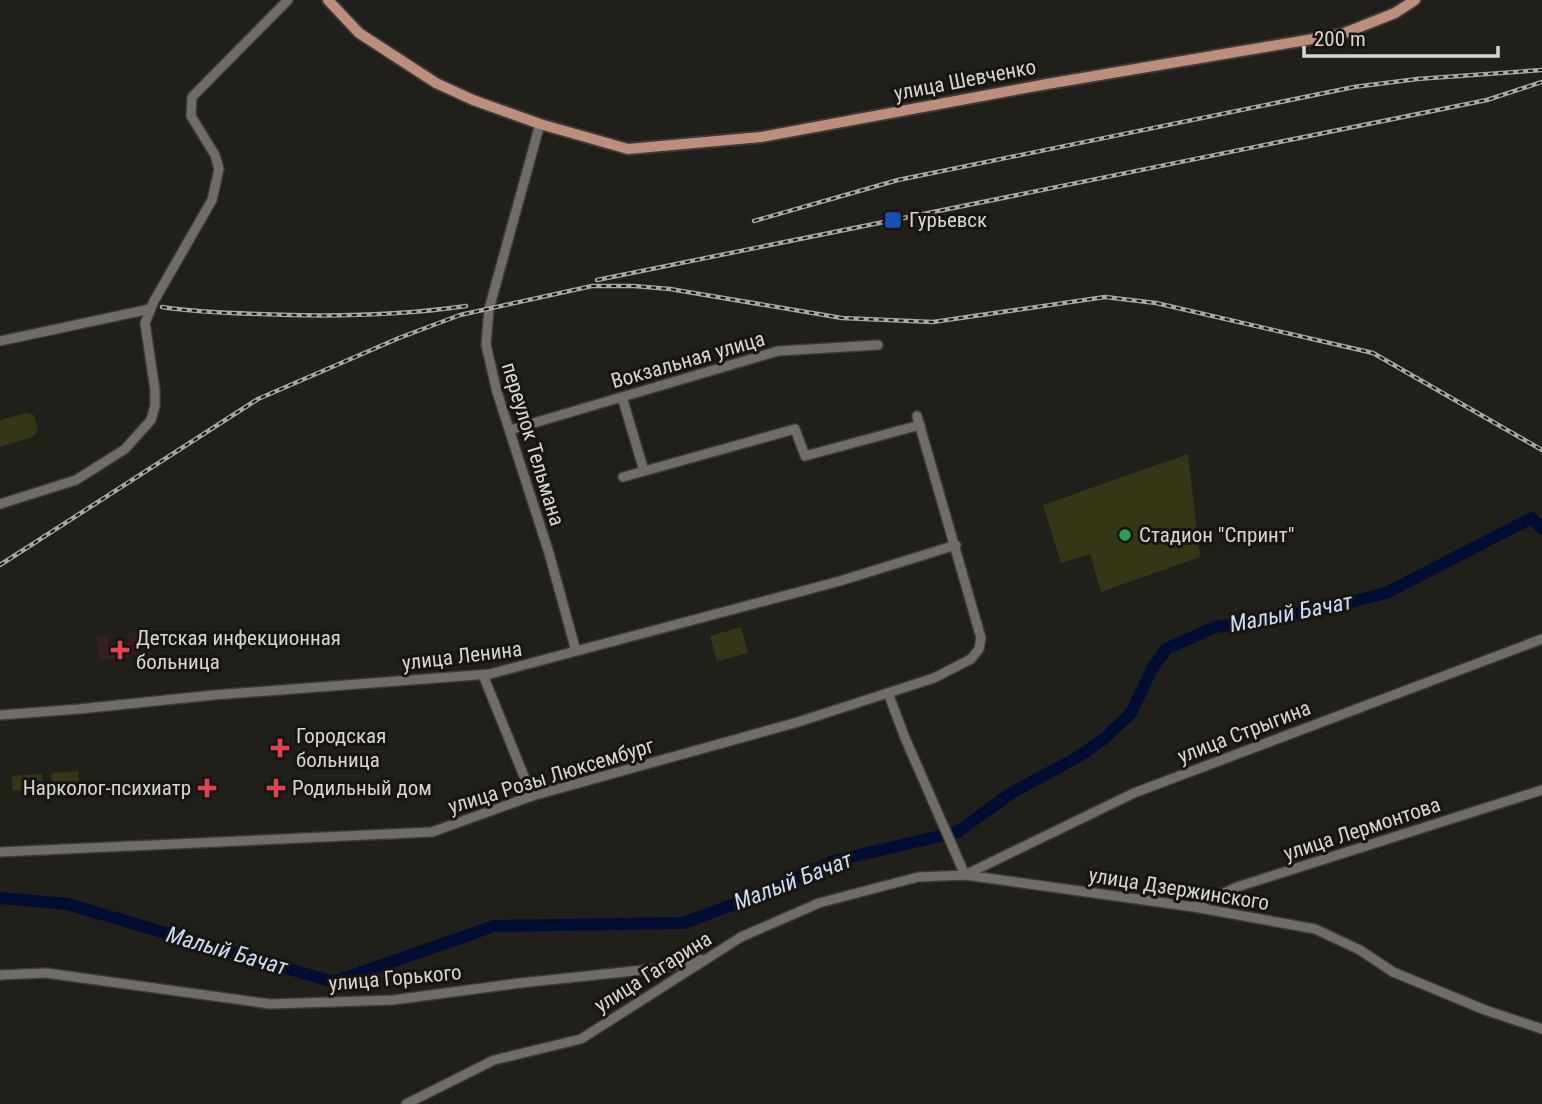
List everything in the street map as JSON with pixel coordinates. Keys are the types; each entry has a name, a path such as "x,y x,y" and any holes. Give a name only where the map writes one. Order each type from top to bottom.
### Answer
{"main road":[{"name":"улица Шевченко","path":"328,0 359,33 436,83 473,100 540,124 628,149 761,137 1342,34 1395,13 1415,0"}],"street":[{"path":"0,504 76,480 125,449 151,420 155,406 155,390 145,323 152,305 206,210 219,169 215,155 191,116 192,97 288,0"},
{"name":"переулок Тельмана","path":"540,124 489,309 485,345 576,651"},
{"path":"0,341 152,305"},
{"name":"Вокзальная улица","path":"510,430 778,351 878,345"},
{"path":"622,397 644,471"},
{"path":"623,477 795,429 805,456 919,421 956,545"},
{"name":"улица Ленина","path":"0,715 214,695 483,675 537,663 840,581 956,545"},
{"name":"улица Розы Люксембург","path":"0,852 432,832 532,796 798,722 934,678 971,659 979,649 981,638 956,545"},
{"name":"улица Стрыгина","path":"965,875 1134,793 1542,639"},
{"path":"483,675 532,796"},
{"path":"888,693 965,875"},
{"name":"улица Лермонтова","path":"1194,907 1237,887 1542,790"},
{"name":"улица Дзержинского","path":"965,875 1194,907 1315,929 1360,950 1378,964 1485,1010 1542,1029"},
{"name":"улица Гагарина","path":"406,1104 494,1060 581,1039 741,937 818,903 918,877 965,875"},
{"name":"улица Горького","path":"0,975 46,973 270,1004 393,1000 662,968 709,958"}],"shaded area":[{"path":"26,413 34,415 38,431 32,437 0,447 0,420"},
{"name":"Стадион \"Спринт\"","path":"1188,454 1200,557 1101,592 1090,554 1061,563 1043,505"},
{"path":"741,627 748,653 717,661 710,636"},
{"name":"Детская инфекционная больница","path":"140,632 142,655 99,660 96,637 108,636 109,645 129,643 128,633"},
{"path":"78,771 79,784 52,786 51,773"},
{"path":"42,774 43,790 13,791 12,776"}],"waterway":[{"name":"Малый Бачат","path":"0,898 67,904 334,982 494,926 683,923 759,895 834,861 957,832 1013,792 1078,757 1105,738 1131,713 1152,669 1166,649 1215,627 1311,612 1386,593 1532,518 1542,529"}],"railway":[{"path":"754,221 898,180 1354,87 1417,79 1542,70"},
{"path":"597,280 1487,100 1542,82"},
{"path":"0,565 258,399 399,338 460,315 592,286 670,289 842,318 933,322 1105,297 1156,303 1373,353 1542,450"},
{"path":"162,307 222,313 336,315 388,314 466,306"}],"place":[{"name":"Гурьевск","path":"893,220"},
{"name":"Стадион \"Спринт\"","path":"1125,535"},
{"name":"Детская инфекционная больница","path":"120,650"},
{"name":"Городская больница","path":"280,748"},
{"name":"Нарколог-психиатр","path":"207,788"},
{"name":"Родильный дом","path":"276,788"}]}
